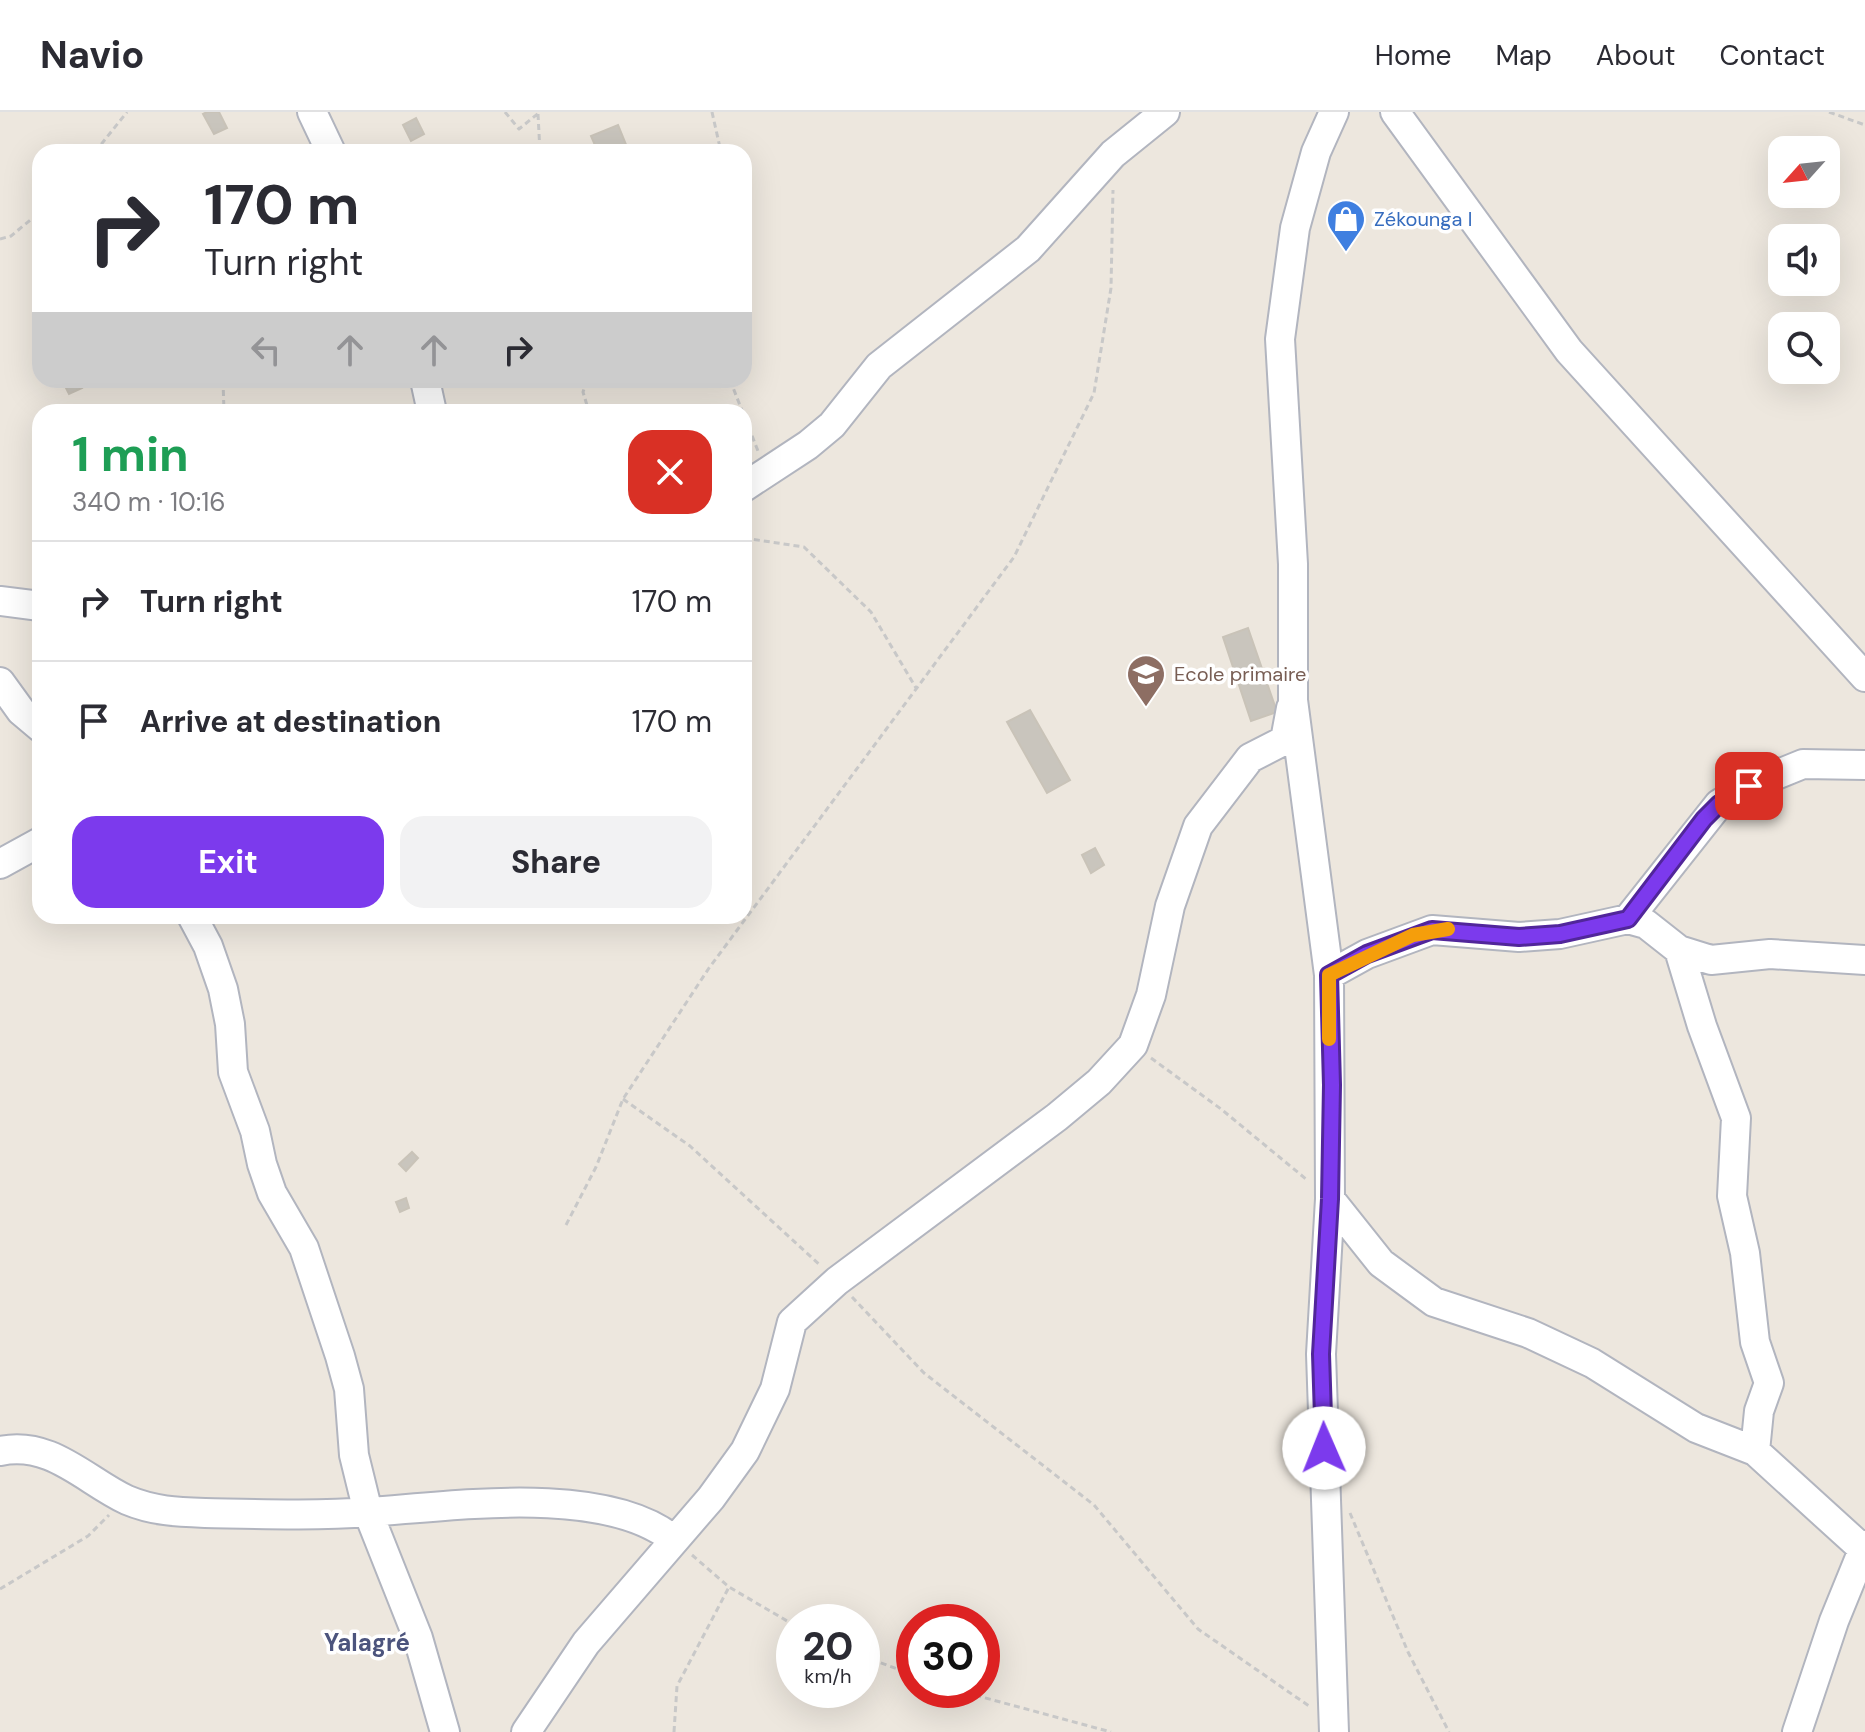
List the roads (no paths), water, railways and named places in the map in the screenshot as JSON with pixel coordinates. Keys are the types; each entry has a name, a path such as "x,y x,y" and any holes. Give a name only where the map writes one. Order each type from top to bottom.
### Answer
{"street":[{"path":"312,112 327,144"},
{"path":"752,482 832,425 879,366 1028,249 1113,154 1165,112"},
{"path":"1334,112 1316,152 1295,228 1280,339 1293,564 1293,700 1329,975 1330,1199 1321,1354 1335,1728"},
{"path":"1395,112 1569,351 1865,677"},
{"path":"0,601 32,605"},
{"path":"0,682 21,711 32,720"},
{"path":"526,1732 586,1643 745,1451 775,1389 792,1322 837,1281 1004,1160 1099,1082 1133,1045 1151,995 1170,906 1198,826 1250,758 1285,740 1293,700"},
{"path":"1628,919 1719,804 1749,786 1803,764 1865,765"},
{"path":"0,864 32,846"},
{"path":"1329,975 1367,954 1432,930 1519,937 1560,934 1628,919 1646,924 1679,950 1711,960 1770,954 1865,960"},
{"path":"196,924 208,946 223,989 230,1024 233,1072 255,1131 262,1164 272,1193 304,1248 340,1356 349,1389 354,1455 368,1512 418,1638 445,1732"},
{"path":"1679,950 1702,1026 1736,1118 1732,1196 1751,1287 1755,1342 1769,1383 1759,1411 1755,1451"},
{"path":"1330,1199 1381,1263 1434,1302 1528,1333 1592,1363 1696,1428 1755,1451 1864,1548 1797,1732"},
{"path":"0,1451 32,1452 66,1461 125,1499 152,1509 174,1512 368,1512 458,1503 572,1506 625,1515 649,1523 673,1539"}],"place":[{"name":"Zékounga I","path":"1346,253"},
{"name":"Ecole primaire","path":"1146,708"}],"district":[{"name":"Yalagré","path":"367,1642"}]}
